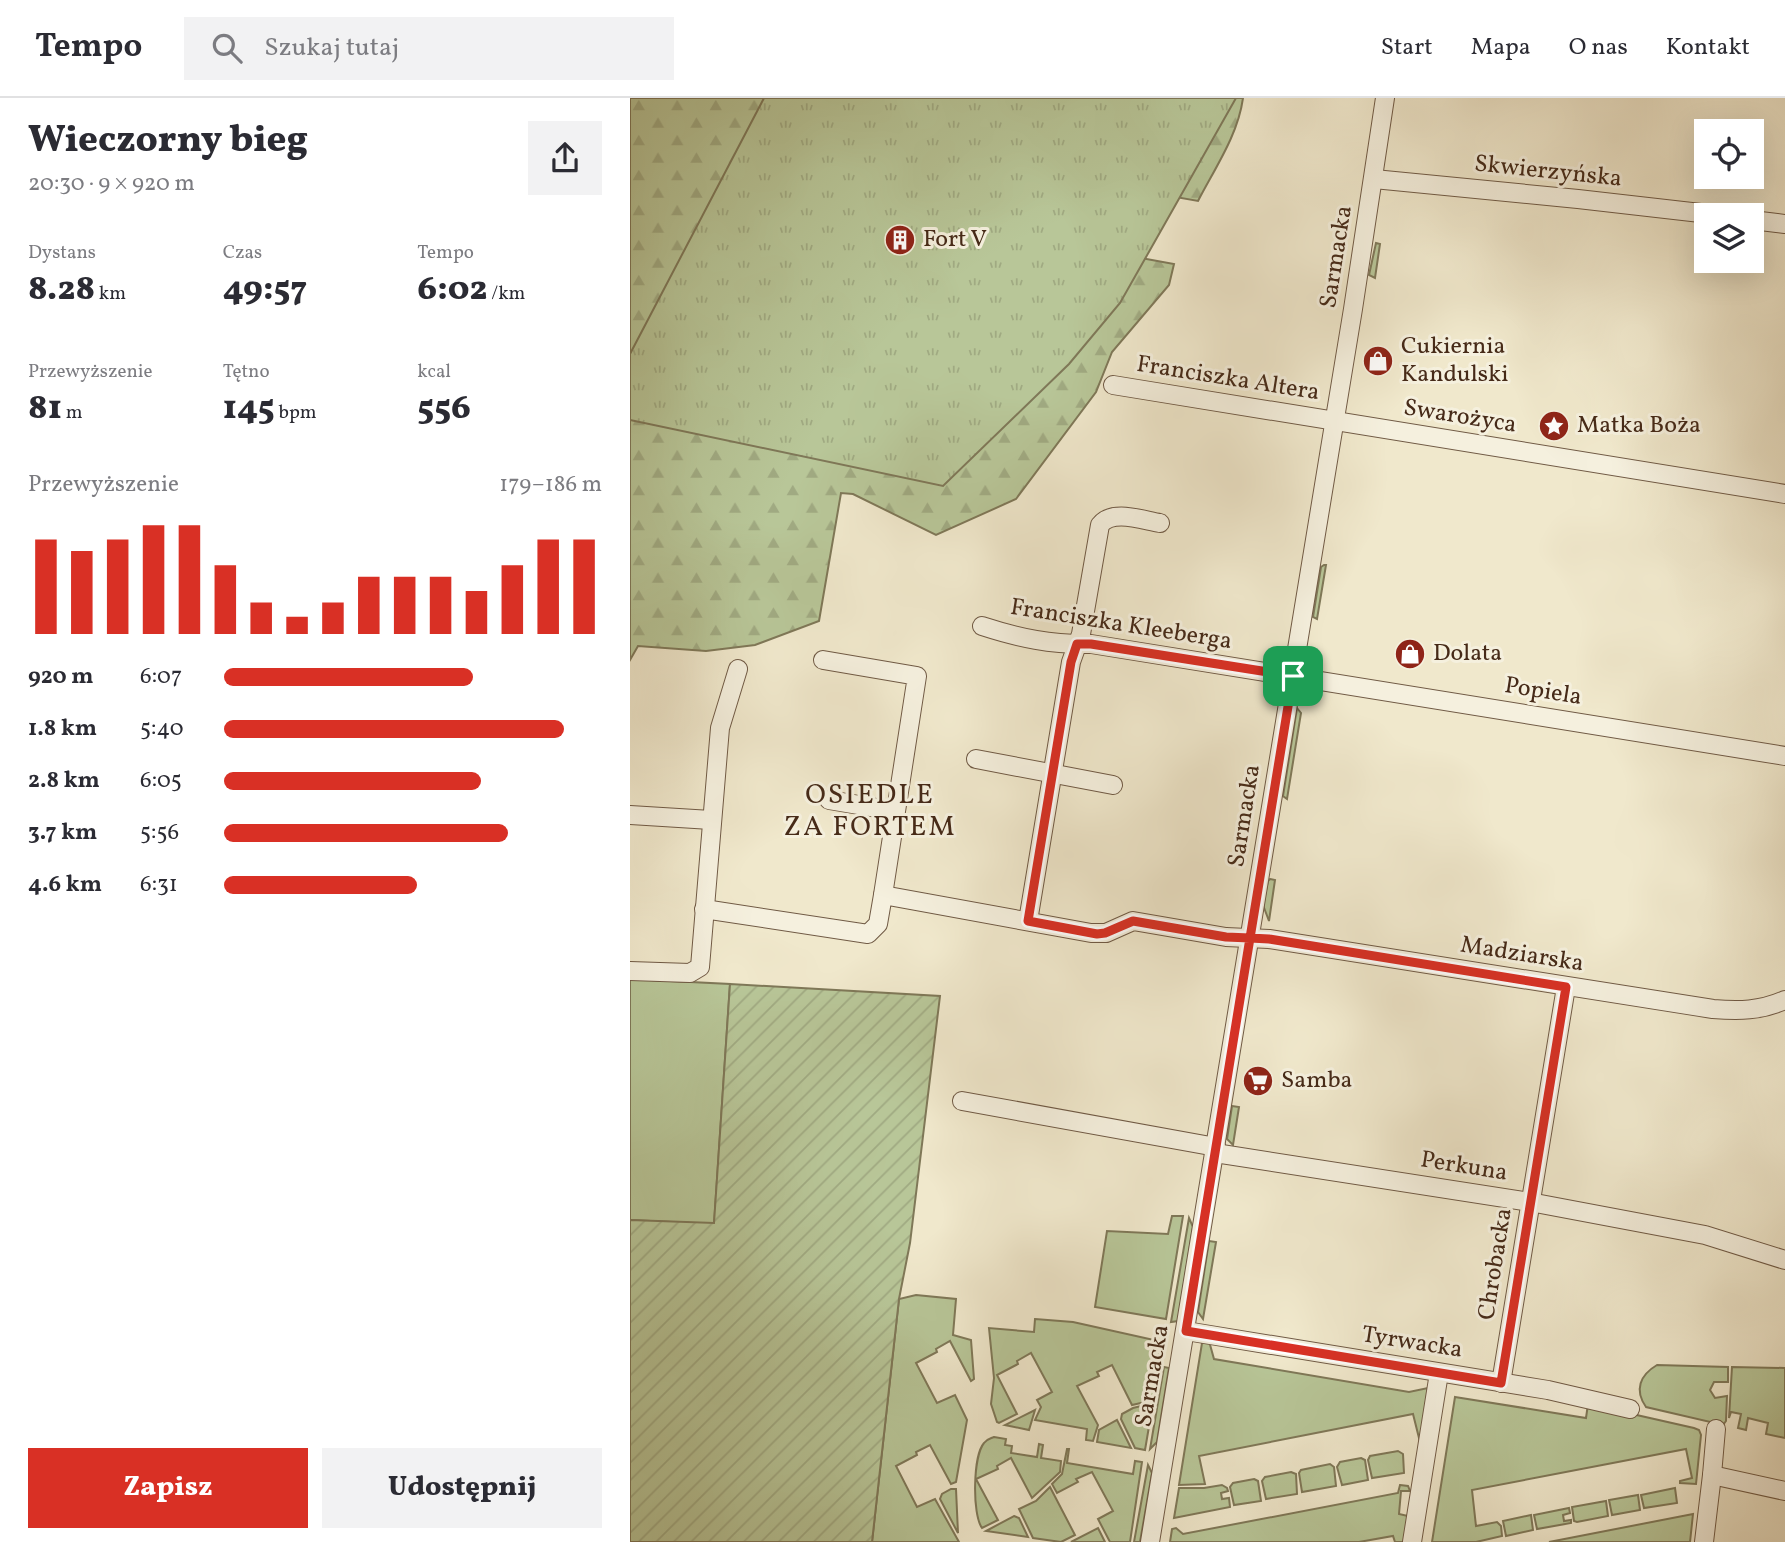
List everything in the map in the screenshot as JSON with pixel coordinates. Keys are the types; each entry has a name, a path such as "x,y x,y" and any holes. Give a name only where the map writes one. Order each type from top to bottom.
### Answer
{"street":[{"name":"Sarmacka","path":"1158,1530 1186,1331 1335,421 1385,98"},
{"name":"Skwierzyńska","path":"1374,179 1694,212"},
{"path":"1764,221 1785,224"},
{"name":"Franciszka Altera","path":"1113,385 1335,421"},
{"name":"Swarożyca","path":"1335,421 1785,494"},
{"path":"1028,921 1071,662 1081,635 1100,524 1104,519 1113,516 1160,523"},
{"name":"Franciszka Kleeberga","path":"982,626 1018,638 1059,645 1091,644 1293,676"},
{"path":"704,909 869,934 878,924 917,677 823,660"},
{"path":"630,971 690,973 700,967 720,729 738,669"},
{"name":"Popiela","path":"1293,676 1785,756"},
{"path":"976,760 1113,785"},
{"path":"829,800 895,811"},
{"path":"630,815 711,820"},
{"name":"Madziarska","path":"883,895 1097,934 1133,921 1226,937 1269,939 1682,1006 1743,1012 1768,1008 1785,1000"},
{"name":"Chrobacka","path":"1501,1383 1566,987"},
{"name":"Perkuna","path":"962,1101 1216,1150 1530,1202 1705,1235 1785,1260"},
{"name":"Tyrwacka","path":"1186,1331 1501,1383 1630,1409"},
{"path":"1412,1542 1439,1373"},
{"path":"1704,1542 1716,1429"},
{"path":"1712,1475 1785,1491"}],"green space":[{"path":"630,98 1243,98 1231,138 1198,201 1176,197 1141,258 1174,264 1169,285 1112,352 1096,392 1016,499 936,535 853,494 841,493 819,621 755,645 706,651 638,646 630,660"},
{"path":"764,98 1236,98 1120,303 1069,364 943,486 630,420 630,354"},
{"path":"1376,243 1380,244 1375,278 1369,275"},
{"path":"1324,565 1317,619 1313,617 1321,567"},
{"path":"1297,708 1301,713 1287,799 1283,796"},
{"path":"1270,879 1275,880 1269,921 1263,905"},
{"path":"630,979 730,984 714,1224 630,1220"},
{"path":"730,984 940,996 910,1243 899,1299 872,1542 630,1542 630,1220 714,1223"},
{"path":"1232,1106 1239,1107 1233,1145 1227,1139"},
{"path":"1172,1216 1183,1216 1166,1319 1095,1307 1107,1231 1168,1234"},
{"path":"1189,1218 1193,1227 1178,1321 1171,1322"},
{"path":"1209,1241 1216,1242 1203,1319 1198,1312"},
{"path":"916,1295 956,1299 953,1335 971,1340 974,1379 971,1381 950,1341 936,1349 937,1352 916,1363 937,1403 955,1395 967,1420 956,1482 951,1484 930,1445 896,1466 917,1507 935,1499 959,1542 872,1542 899,1299"},
{"path":"1035,1319 1073,1322 1163,1342 1154,1400 1132,1405 1112,1365 1097,1372 1099,1376 1077,1386 1098,1425 1093,1441 1086,1440 1087,1429 1035,1420 1041,1407 1037,1400 1052,1392 1031,1353 1017,1361 1018,1364 997,1375 1017,1414 997,1422 991,1404 994,1378 989,1328 1034,1332"},
{"path":"1209,1341 1214,1359 1409,1392 1428,1388 1420,1442 1413,1414 1199,1456 1205,1484 1179,1485 1202,1343"},
{"path":"1657,1365 1728,1367 1728,1382 1714,1382 1710,1390 1715,1398 1727,1396 1726,1421 1723,1425 1646,1407 1640,1395 1641,1383 1646,1373"},
{"path":"1164,1367 1169,1368 1157,1442 1150,1449"},
{"path":"1732,1367 1785,1368 1785,1438 1766,1434 1768,1423 1748,1418 1746,1430 1738,1428 1741,1414 1731,1412 1729,1418"},
{"path":"1455,1397 1586,1418 1588,1404 1694,1428 1699,1430 1701,1435 1696,1484 1680,1483 1692,1478 1686,1449 1472,1490 1476,1526 1497,1522 1501,1526 1502,1536 1476,1542 1432,1542"},
{"path":"1153,1403 1145,1450 1135,1448 1121,1419 1122,1414"},
{"path":"1035,1410 1029,1430 1005,1425"},
{"path":"1117,1420 1131,1448 1097,1442 1099,1430"},
{"path":"994,1437 1006,1439 1005,1445 1012,1446 1011,1453 1037,1457 1039,1444 1043,1445 1041,1458 1061,1461 1060,1472 1032,1498 1011,1458 997,1466 998,1469 976,1479 998,1520 982,1528 975,1498 976,1472 980,1450 986,1441"},
{"path":"1067,1449 1067,1463 1133,1474 1135,1461 1142,1462 1130,1542 1110,1542 1098,1519 1113,1511 1092,1472 1076,1479 1078,1482 1057,1493 1052,1484 1062,1474"},
{"path":"1398,1451 1403,1454 1404,1473 1372,1478 1368,1460 1370,1456"},
{"path":"1361,1458 1365,1460 1368,1480 1342,1485 1337,1467 1340,1462"},
{"path":"1330,1464 1334,1467 1336,1486 1302,1492 1299,1473 1301,1470"},
{"path":"1148,1465 1152,1473 1140,1542 1134,1542"},
{"path":"1291,1472 1296,1474 1297,1494 1266,1499 1262,1481 1265,1477"},
{"path":"1254,1479 1258,1481 1261,1501 1234,1505 1230,1487 1233,1483"},
{"path":"1222,1485 1228,1491 1221,1493 1222,1499 1229,1498 1230,1507 1174,1518 1179,1488"},
{"path":"1400,1485 1408,1486 1410,1491 1401,1491 1399,1514 1408,1516 1404,1542 1395,1542 1393,1536 1359,1542 1170,1542 1172,1529 1176,1528 1183,1534 1398,1493"},
{"path":"1050,1487 1075,1535 1061,1542 1033,1538 1019,1509 1036,1501"},
{"path":"1675,1488 1677,1503 1644,1508 1641,1495"},
{"path":"956,1489 958,1533 940,1499 942,1494"},
{"path":"1638,1495 1640,1510 1612,1515 1609,1500"},
{"path":"1606,1501 1608,1516 1574,1521 1572,1507"},
{"path":"1569,1508 1570,1513 1563,1515 1564,1521 1571,1520 1571,1523 1537,1529 1534,1515"},
{"path":"1693,1514 1690,1542 1549,1542"},
{"path":"1531,1515 1533,1530 1506,1536 1503,1521"},
{"path":"1014,1516 1019,1518 1028,1537 986,1531"},
{"path":"1098,1528 1105,1542 1071,1542"}],"place":[{"name":"Fort V","path":"900,240"},
{"name":"Cukiernia Kandulski","path":"1378,361"},
{"name":"Matka Boża","path":"1554,426"},
{"name":"Dolata","path":"1410,654"},
{"name":"Samba","path":"1258,1081"}],"district":[{"name":"OSIEDLE ZA FORTEM","path":"870,811"}],"route":[{"path":"1293,676 1077,644 1071,662 1028,921 1097,934 1133,921 1226,937 1250,938 1186,1331 1501,1383 1566,987 1250,938 1293,676"}]}
